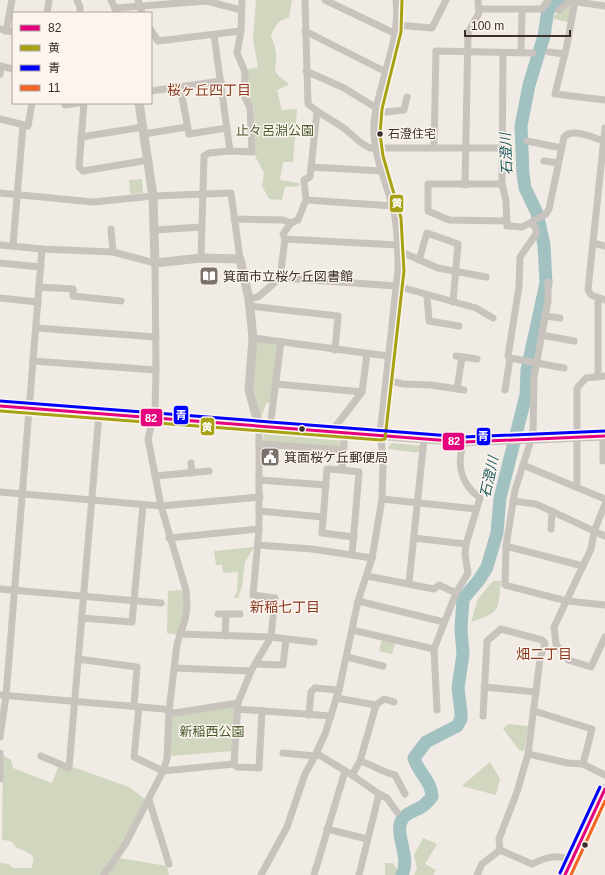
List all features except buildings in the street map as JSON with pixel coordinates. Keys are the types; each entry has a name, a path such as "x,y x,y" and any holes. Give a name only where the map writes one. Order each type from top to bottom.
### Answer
{"street":[{"path":"6,31 12,0"},
{"path":"47,12 50,0"},
{"path":"77,0 80,7 80,12"},
{"path":"111,0 116,11 139,3 207,1 241,10"},
{"path":"201,258 204,156 209,153 230,151 252,152 250,108 244,95 245,72 237,52 242,17 242,0"},
{"path":"313,0 303,1 308,104 317,112 344,129 363,145 370,148 503,148"},
{"path":"325,0 396,34"},
{"path":"261,875 287,827 304,774 316,754 331,716 347,657 358,601 372,558 382,499 383,465 381,435 388,356 397,286 399,248 393,206 376,147 375,123 396,34 397,0"},
{"path":"397,25 432,28 446,0"},
{"path":"465,184 468,33 479,13 478,0"},
{"path":"479,9 542,9 548,0"},
{"path":"559,10 570,1 605,6"},
{"path":"575,2 565,54 555,94 605,100"},
{"path":"522,10 522,53"},
{"path":"152,32 158,41 240,31"},
{"path":"305,31 386,72"},
{"path":"214,35 230,151"},
{"path":"434,147 436,51 533,53"},
{"path":"549,52 565,54"},
{"path":"503,53 502,184 506,201 507,226 522,227 543,216 549,209 564,137 570,132 604,139"},
{"path":"0,74 1,66 12,69"},
{"path":"306,71 344,88 378,111 404,110 407,97"},
{"path":"152,91 221,81"},
{"path":"180,86 189,134 227,128"},
{"path":"0,119 28,126 32,104"},
{"path":"66,104 65,106 74,104"},
{"path":"84,104 79,167 83,170 149,160"},
{"path":"104,875 126,843 163,771 167,758 169,711 177,644 185,620 186,590 169,538 148,439 154,418 156,370 155,263 153,196 149,160 139,104"},
{"path":"249,303 280,278 285,239 283,234 290,223 298,220 306,200 304,180 310,177 317,112"},
{"path":"14,246 23,125"},
{"path":"81,137 187,127"},
{"path":"577,486 577,388 586,378 602,376 602,299 591,295 588,290 593,243 602,192 605,128"},
{"path":"527,141 562,148"},
{"path":"544,161 558,163"},
{"path":"311,167 382,171"},
{"path":"502,184 428,184 428,211 448,220 507,221"},
{"path":"0,193 93,202 153,196 231,193 240,259 249,303 253,338 249,390 259,426 259,529 253,595 275,598 271,637 251,671 237,706 234,764"},
{"path":"306,200 393,206"},
{"path":"234,219 283,220 290,223"},
{"path":"504,390 510,358 508,356 519,288 520,257 536,234 536,228 533,221"},
{"path":"154,230 202,227"},
{"path":"111,229 112,252"},
{"path":"419,260 427,233 458,244 453,302"},
{"path":"285,239 399,248 419,260 438,268 486,277"},
{"path":"593,243 605,246"},
{"path":"0,245 42,249 112,252 155,263 201,258 240,259"},
{"path":"0,737 3,695 15,590 42,249"},
{"path":"0,263 41,267"},
{"path":"280,278 397,286 427,296 476,308 493,318"},
{"path":"548,282 545,316 534,377 534,420 513,501 506,546 505,584 567,600 605,605"},
{"path":"39,287 73,289 73,296 121,301"},
{"path":"427,296 429,321 459,326"},
{"path":"0,298 38,302"},
{"path":"249,303 338,316 335,350"},
{"path":"545,316 560,318"},
{"path":"36,328 156,337"},
{"path":"542,336 574,341"},
{"path":"253,338 388,356"},
{"path":"270,427 281,342"},
{"path":"332,431 362,392 368,354"},
{"path":"386,380 403,384 431,385 460,390 459,357 477,359"},
{"path":"510,358 564,368"},
{"path":"33,361 156,370"},
{"path":"276,384 362,392"},
{"path":"0,406 464,442 604,436 603,461"},
{"path":"41,756 69,768 99,414"},
{"path":"342,470 345,432"},
{"path":"409,583 424,439"},
{"path":"437,710 434,649 456,593 468,573 465,555 466,544 480,498 471,491 463,481 460,471 464,442"},
{"path":"259,444 344,450"},
{"path":"191,463 192,472"},
{"path":"523,465 577,486 605,499"},
{"path":"352,555 354,537 359,472 327,470 322,533 354,537"},
{"path":"155,476 209,471"},
{"path":"259,480 326,485"},
{"path":"0,492 161,506 260,497"},
{"path":"382,499 476,508"},
{"path":"513,501 536,504 605,536"},
{"path":"605,504 594,532 591,549 554,627 556,644 568,660 591,667 605,637"},
{"path":"82,618 132,622 142,505"},
{"path":"259,511 323,517"},
{"path":"551,529 552,511"},
{"path":"169,538 259,529"},
{"path":"414,538 466,544"},
{"path":"258,545 312,549 372,558"},
{"path":"506,546 583,566"},
{"path":"367,576 434,589 439,585 456,593"},
{"path":"0,589 161,602"},
{"path":"358,601 444,622"},
{"path":"225,636 222,614 240,614"},
{"path":"482,716 487,641 501,629 542,640 545,643 540,659 528,754 517,792 499,839 500,850"},
{"path":"352,630 434,649"},
{"path":"180,634 271,637 314,642"},
{"path":"255,664 283,665 286,639"},
{"path":"347,657 383,666"},
{"path":"78,659 137,667 137,706 134,757 163,771 234,764 236,767 259,768 262,711"},
{"path":"174,668 251,671"},
{"path":"484,687 536,692"},
{"path":"310,715 311,692 315,688 339,690"},
{"path":"3,695 137,706 164,709 174,713 237,706 262,711 331,716"},
{"path":"336,698 376,705"},
{"path":"314,875 327,829 348,773 360,761 376,705 384,699 394,702"},
{"path":"534,712 592,729 583,764"},
{"path":"0,753 0,779"},
{"path":"283,753 316,754 379,794 388,798 397,812"},
{"path":"528,754 568,763 583,764 605,775"},
{"path":"360,761 376,766 380,771 395,775 405,794"},
{"path":"565,875 602,805 605,789"},
{"path":"359,875 379,794"},
{"path":"149,800 169,864"},
{"path":"327,829 367,839"},
{"path":"500,850 532,864 551,855 562,856 572,860"},
{"path":"477,875 482,864 500,850"}],"green space":[{"name":"止々呂淵公園","path":"256,0 292,0 289,18 285,18 275,27 271,36 276,52 275,70 278,75 288,83 288,85 277,90 282,110 297,109 293,162 283,162 280,180 300,183 299,186 285,187 282,200 269,199 262,186 264,173 255,156 254,107 247,96 248,69 258,67 253,39"},
{"path":"568,4 572,5 568,22 554,19 554,16"},
{"path":"142,179 143,193 130,194 129,180"},
{"path":"257,341 279,345 272,401 266,404 261,418 253,385"},
{"path":"264,434 344,441 343,449 263,442"},
{"path":"392,443 422,446 421,453 388,449"},
{"path":"254,547 245,562 242,586 238,598 234,598 237,591 238,572 223,573 222,565 216,565 214,551"},
{"path":"493,581 501,581 496,609 481,619 471,622 478,599"},
{"path":"185,590 185,605 178,635 167,633 168,591"},
{"path":"382,640 395,643 392,654 379,651"},
{"name":"新稲西公園","path":"233,707 235,709 232,751 170,756 171,716"},
{"path":"508,724 528,726 524,751 519,750 503,729"},
{"path":"3,755 11,760 13,768 52,783 58,767 71,771 73,767 129,787 145,799 125,842 102,875 0,875 0,863 9,864 13,868 31,868 33,863 32,856 30,854 15,846 11,841 2,840"},
{"path":"490,762 500,779 496,795 462,786"},
{"path":"423,838 437,844 425,864 436,870 433,875 414,875 417,868 414,855"},
{"path":"119,858 167,866 169,875 108,875"},
{"path":"385,863 393,863 399,872 397,875 385,875"}],"waterway":[{"name":"石澄川","path":"402,875 405,860 400,836 401,822 406,815 423,806 432,797 430,786 418,768 414,758 426,742 457,726 461,719 458,688 463,654 461,629 463,599 479,580 487,567 497,533 500,498 526,395 527,370 546,283 544,245 537,213 525,188 521,126 529,85 544,36 548,10 560,0"}],"transit line":[{"name":"黄","path":"0,411 381,440 385,439 404,271 401,218 383,156 380,134 382,109 401,32 402,0"},
{"name":"青","path":"0,401 464,437 605,431"},
{"name":"82","path":"0,406 464,442 605,436"},
{"name":"青","path":"560,873 600,787"},
{"name":"82","path":"565,875 605,789"},
{"name":"11","path":"571,875 605,801"}],"place":[{"name":"石澄住宅","path":"380,134"},
{"name":"箕面市立桜ケ丘図書館","path":"209,276"},
{"name":"箕面桜ケ丘郵便局","path":"270,457"}],"district":[{"name":"桜ヶ丘四丁目","path":"209,90"},
{"name":"新稲七丁目","path":"285,607"},
{"name":"畑二丁目","path":"544,654"}]}
